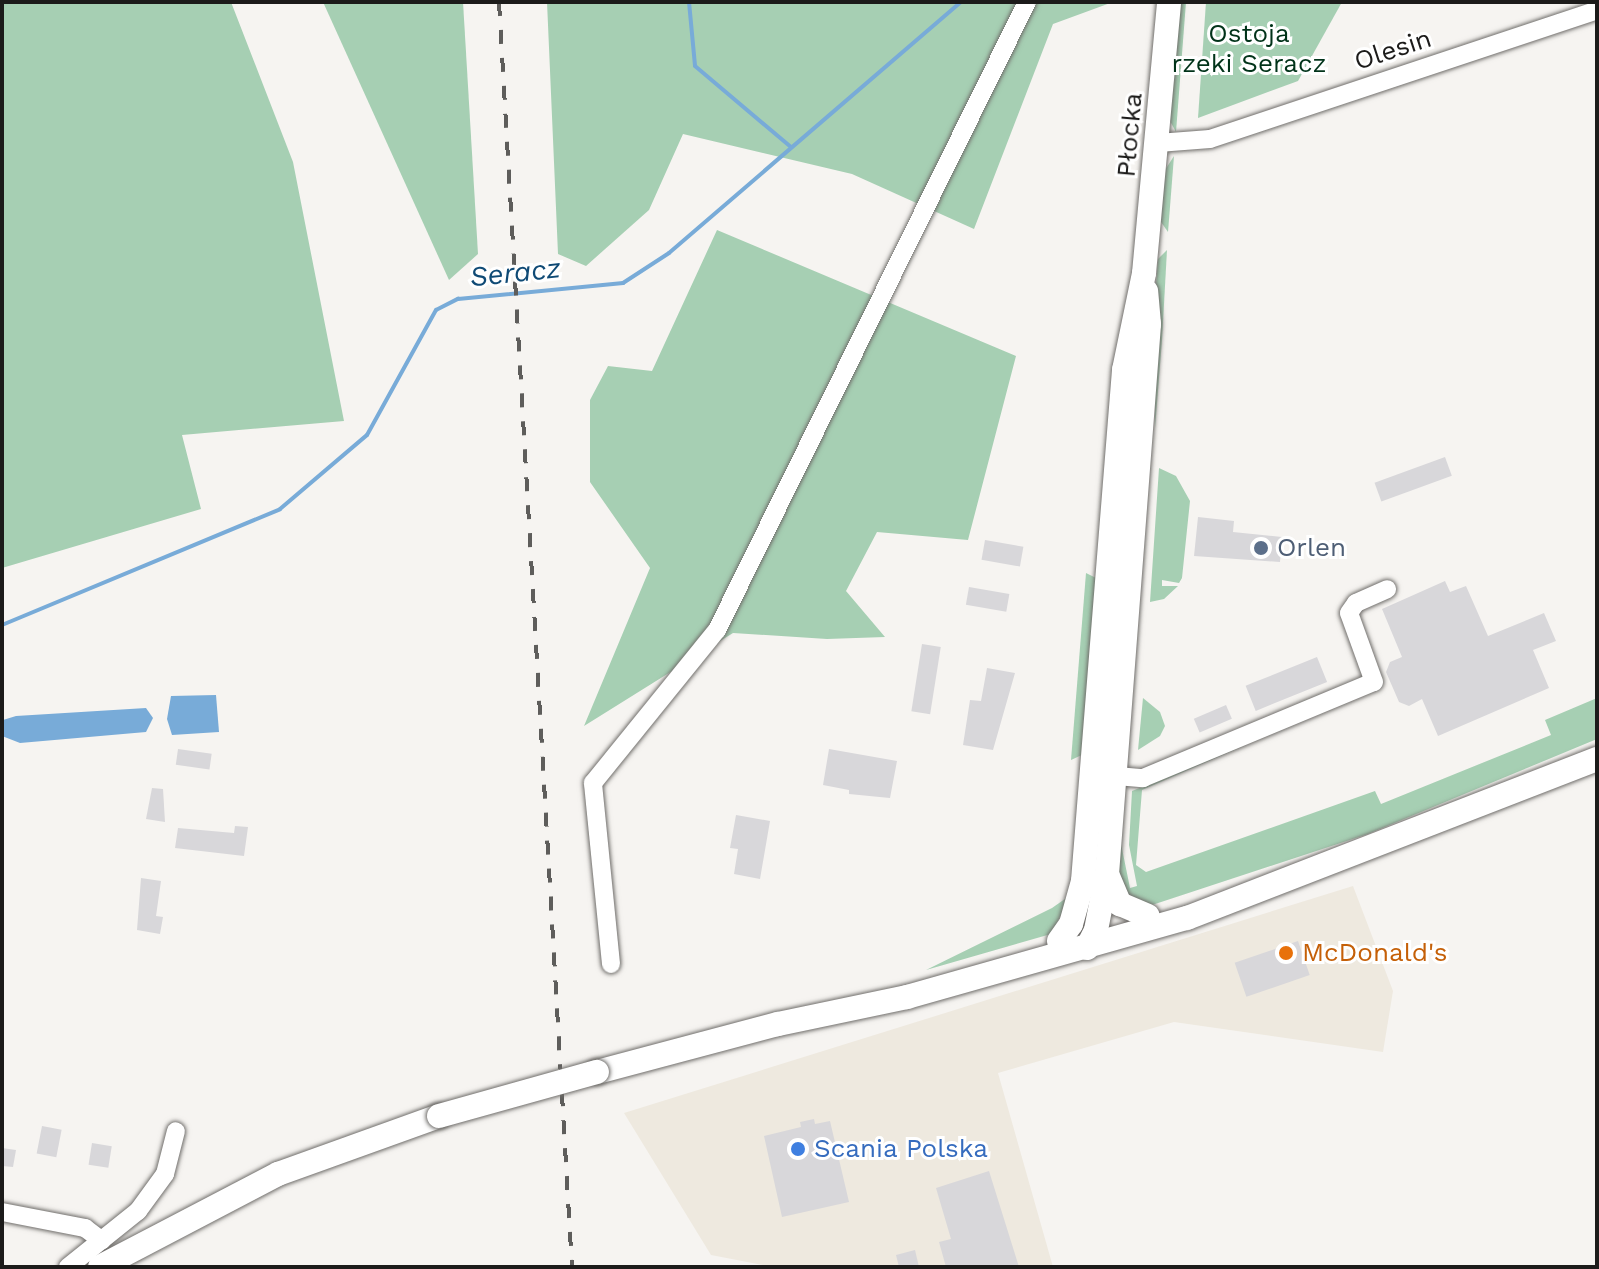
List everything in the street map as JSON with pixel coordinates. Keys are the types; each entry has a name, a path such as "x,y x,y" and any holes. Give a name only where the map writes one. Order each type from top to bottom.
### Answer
{"main road":[{"name":"Płocka","path":"1090,937 1107,874 1104,774 1128,458 1124,370 1144,273 1169,2"},
{"path":"1482,802 1597,745"},
{"path":"100,1267 183,1219 299,1164 439,1116 778,1024 1059,941 1090,937 1249,896 1597,759"},
{"name":"Płocka","path":"1059,941 1071,924 1083,881 1104,774"},
{"path":"778,1024 907,997 1381,842"},
{"path":"1107,874 1120,904 1148,916"},
{"name":"Płocka","path":"1083,881 1090,937"}],"street":[{"path":"611,964 593,783 717,630 1027,2"},
{"name":"Olesin","path":"1158,143 1210,139 1597,10"},
{"path":"1104,774 1143,778 1374,682 1349,613 1356,603 1387,589"},
{"path":"68,1267 138,1211 165,1174 176,1131"},
{"path":"2,1212 85,1228 102,1241"}],"shaded area":[{"path":"1353,886 1393,991 1383,1052 1174,1022 998,1073 1053,1267 773,1267 711,1255 624,1113"}],"green space":[{"path":"2,2 231,2 293,162 344,421 182,435 201,509 2,568"},
{"path":"323,2 463,2 478,254 449,280"},
{"path":"547,2 1113,2 1053,24 974,229 852,174 683,134 649,210 586,266 558,254"},
{"path":"1178,2 1186,2 1176,132 1170,121"},
{"name":"Ostoja rzeki Seracz","path":"1206,2 1342,2 1298,81 1198,118"},
{"path":"1174,156 1168,232 1161,222 1165,170"},
{"path":"717,230 1016,356 968,540 877,532 846,591 885,637 827,639 733,633 584,726 650,568 590,482 590,400 608,366 652,371"},
{"path":"1167,250 1155,428 1153,323 1158,259"},
{"path":"1159,468 1176,476 1190,501 1182,578 1179,583 1162,580 1162,586 1178,586 1164,599 1150,602"},
{"path":"1086,573 1096,578 1084,754 1071,760"},
{"path":"1143,698 1160,712 1165,726 1160,736 1138,750"},
{"path":"1597,698 1597,739 1368,834 1149,906 1129,900 1118,876 1119,834 1130,888 1137,886 1129,845 1132,791 1248,744 1142,790 1136,865 1146,872 1375,791 1381,804 1551,735 1545,720"},
{"path":"1072,894 1051,934 926,970 1052,908"}],"water":[{"path":"216,695 219,732 172,735 167,719 171,696"},
{"path":"146,708 153,718 146,732 20,743 2,736 3,720 16,716"}],"building":[{"path":"1445,457 1452,476 1381,501 1375,483"},
{"path":"1198,517 1234,521 1233,532 1282,537 1280,562 1194,556"},
{"path":"985,540 1023,547 1020,566 982,560"},
{"path":"1445,581 1450,592 1466,586 1488,636 1544,613 1556,641 1533,650 1549,688 1438,736 1422,699 1409,706 1399,702 1386,672 1390,662 1402,657 1382,609"},
{"path":"969,587 1009,594 1006,612 966,605"},
{"path":"922,644 941,647 930,714 911,711"},
{"path":"1317,657 1327,682 1256,711 1246,686"},
{"path":"987,668 1015,673 993,750 963,745 970,700 981,701"},
{"path":"1226,705 1232,719 1200,732 1194,719"},
{"path":"178,749 212,754 209,770 176,765"},
{"path":"829,749 897,761 890,798 849,794 849,790 823,785"},
{"path":"152,788 163,789 165,822 146,819"},
{"path":"736,815 770,821 760,879 734,874 738,849 730,848"},
{"path":"235,826 248,827 244,856 175,848 178,828 234,833"},
{"path":"141,878 161,881 156,916 163,917 160,934 137,930"},
{"path":"1298,941 1310,975 1246,997 1235,963"},
{"path":"814,1119 815,1124 830,1121 849,1202 782,1217 764,1136 801,1127 800,1122"},
{"path":"42,1126 62,1130 56,1157 37,1153"},
{"path":"92,1143 112,1146 108,1168 89,1165"},
{"path":"2,1148 16,1150 13,1167 2,1166"},
{"path":"989,1171 1019,1267 946,1267 939,1242 951,1239 936,1188"},
{"path":"915,1250 919,1267 899,1267 896,1255"}],"waterway":[{"path":"689,2 695,66 791,147"},
{"name":"Seracz","path":"2,625 280,509 367,435 436,310 458,299 623,283 669,253 961,2"}],"railway":[{"path":"499,2 572,1267"}],"place":[{"name":"Orlen","path":"1261,548"},
{"name":"McDonald's","path":"1286,953"},
{"name":"Scania Polska","path":"798,1149"}]}
